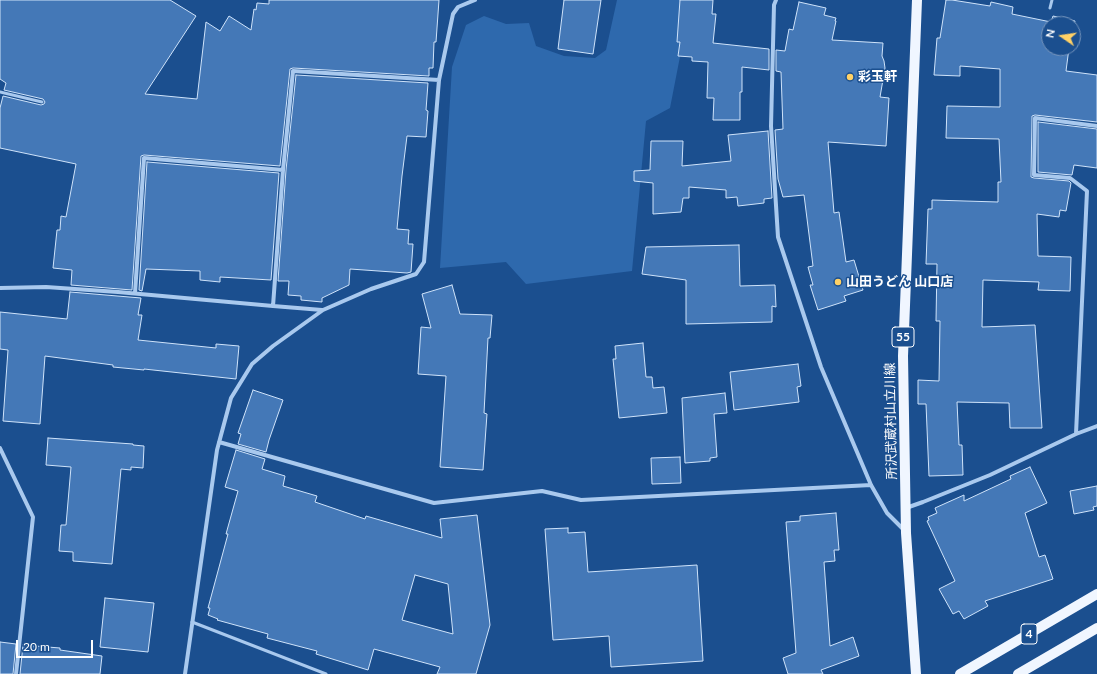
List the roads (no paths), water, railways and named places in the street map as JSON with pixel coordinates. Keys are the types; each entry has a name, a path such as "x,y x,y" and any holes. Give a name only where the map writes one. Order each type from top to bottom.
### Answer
{"main road":[{"name":"所沢武蔵村山立川線","path":"916,674 906,533 903,356 917,0"},
{"name":"4","path":"960,674 1097,594"},
{"name":"4","path":"1018,674 1097,628"}],"street":[{"path":"185,674 216,450 231,398 252,364 273,346 323,310 372,289 416,274 424,262 439,80 453,14 458,7 475,0"},
{"path":"776,0 774,5 771,126 778,237 821,367 871,485 887,513 906,533"},
{"path":"273,306 293,71 439,80"},
{"path":"1076,434 1087,191 1070,178 1034,175 1036,118 1097,126"},
{"path":"135,293 144,158 284,170"},
{"path":"0,288 46,287 135,293 323,310"},
{"path":"906,508 990,476 1076,434 1097,426"},
{"path":"219,442 434,503 542,491 580,500 871,485"},
{"path":"0,448 34,517 16,674"}],"lane":[{"path":"1050,8 1052,0"},
{"path":"0,92 42,102"},
{"path":"192,622 326,674"}],"place":[{"name":"彩玉軒","path":"850,77"},
{"name":"山田うどん 山口店","path":"838,282"}]}
